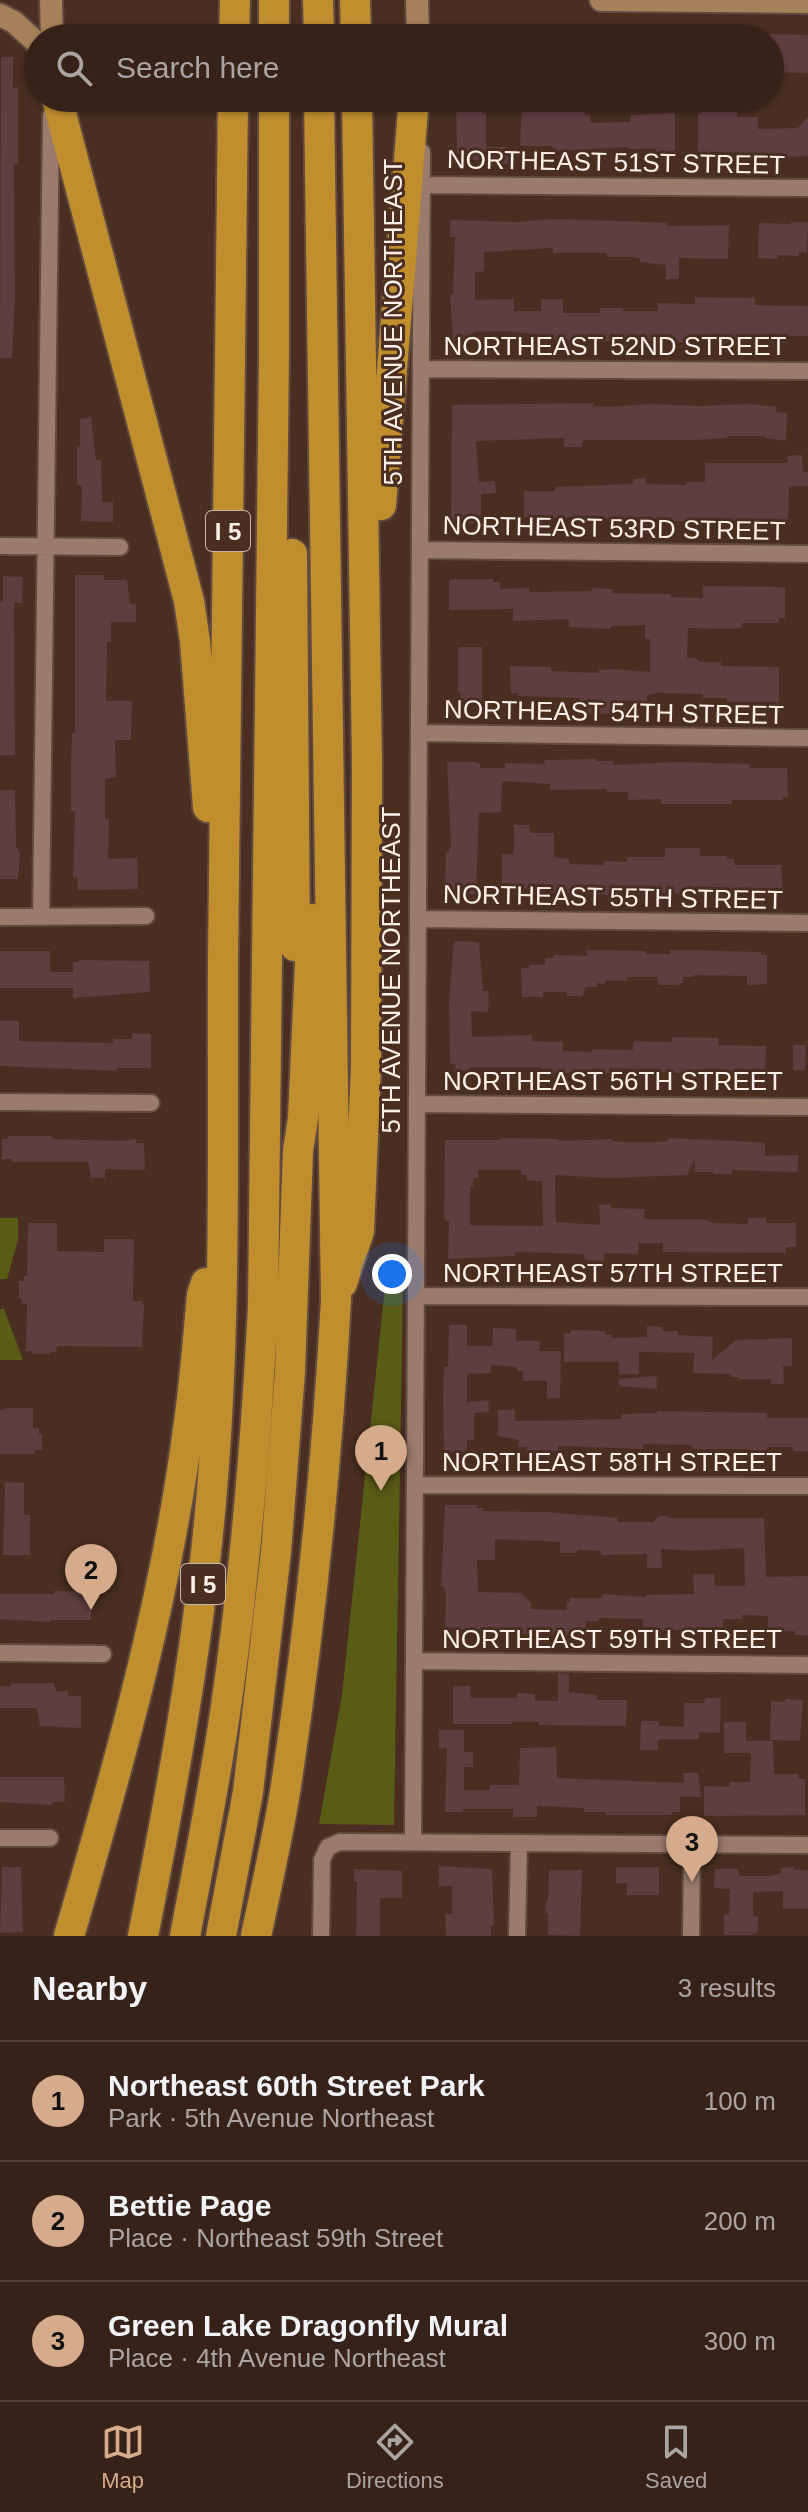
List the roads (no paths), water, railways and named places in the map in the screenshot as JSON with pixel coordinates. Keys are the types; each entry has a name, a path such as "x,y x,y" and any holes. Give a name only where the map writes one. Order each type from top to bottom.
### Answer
{"highway":[{"path":"234,24 235,0"},
{"path":"274,0 274,24"},
{"path":"318,0 319,24"},
{"path":"355,0 356,24"},
{"path":"58,112 189,601 223,964"},
{"name":"I 5","path":"143,1936 186,1704 207,1550 219,1395 233,112"},
{"path":"185,1936 214,1784 236,1634 260,1363 265,1240 274,112"},
{"path":"256,1936 285,1793 303,1656 332,1376 336,1300 319,112"},
{"path":"336,1300 359,1231 366,1066 367,763 357,112"},
{"path":"367,763 373,601 416,112"},
{"path":"274,353 290,464 295,788 294,1115 298,1151"},
{"path":"221,1936 248,1792 276,1552 289,1387 298,1151 303,1118 316,854 331,807"},
{"path":"69,1936 109,1801 166,1557 189,1424 202,1295 223,1227"}],"main road":[{"path":"51,0 52,24"},
{"path":"417,0 418,24"},
{"path":"601,0 798,1"},
{"path":"0,15 24,31"}],"street":[{"path":"41,917 44,545 54,112"},
{"name":"5TH AVENUE NORTHEAST","path":"413,1842 423,185 418,112"},
{"name":"NORTHEAST 51ST STREET","path":"423,185 808,188"},
{"name":"NORTHEAST 52ND STREET","path":"422,369 808,371"},
{"path":"0,546 120,547"},
{"name":"NORTHEAST 53RD STREET","path":"420,550 808,554"},
{"name":"NORTHEAST 54TH STREET","path":"420,733 808,738"},
{"path":"0,917 146,916"},
{"name":"NORTHEAST 55TH STREET","path":"418,919 808,923"},
{"path":"0,1102 151,1103"},
{"name":"NORTHEAST 56TH STREET","path":"418,1104 808,1107"},
{"name":"NORTHEAST 57TH STREET","path":"417,1296 808,1297"},
{"name":"NORTHEAST 58TH STREET","path":"416,1485 808,1486"},
{"path":"0,1653 103,1654"},
{"name":"NORTHEAST 59TH STREET","path":"415,1661 808,1665"},
{"path":"0,1838 50,1838"},
{"path":"321,1936 322,1860 328,1847 340,1842 808,1845"},
{"path":"517,1936 519,1843"},
{"path":"691,1936 692,1844"}],"place":[{"name":"Northeast 60th Street Park","path":"381,1491"},
{"name":"Bettie Page","path":"91,1610"},
{"name":"Green Lake Dragonfly Mural","path":"692,1882"}]}
